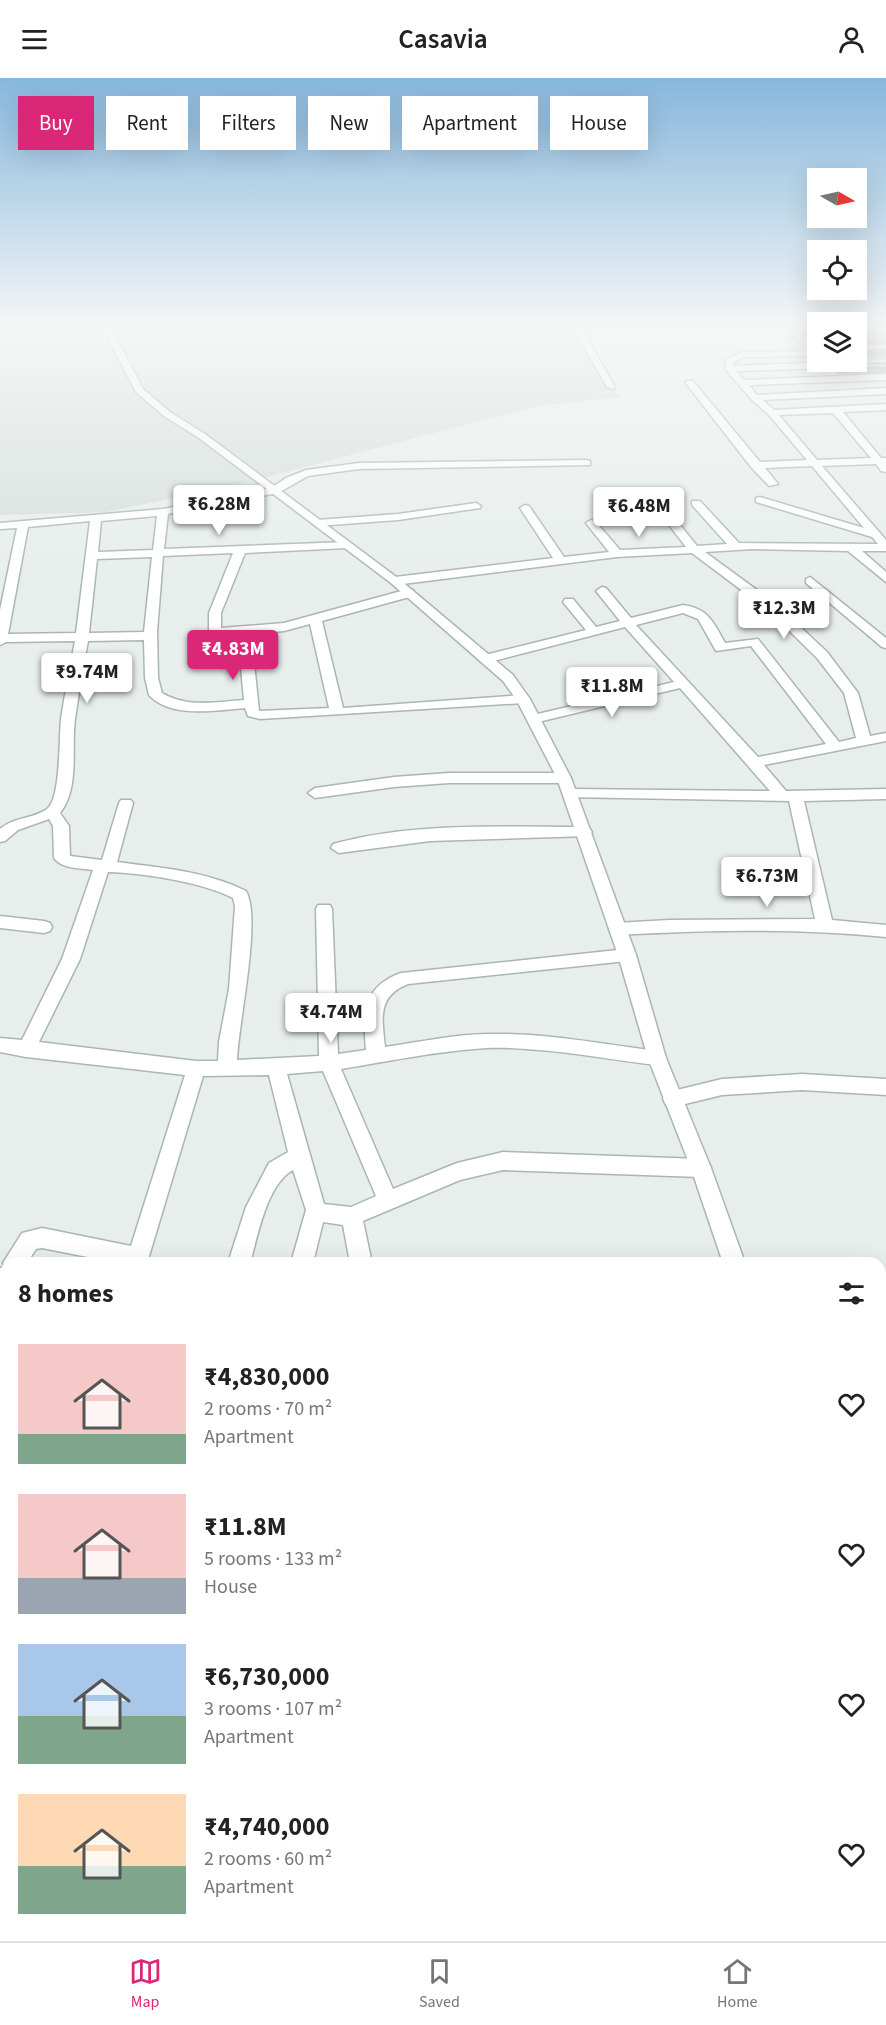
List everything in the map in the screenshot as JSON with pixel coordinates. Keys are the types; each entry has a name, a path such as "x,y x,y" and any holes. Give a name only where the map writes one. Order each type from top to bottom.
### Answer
{"street":[{"path":"163,411 202,436 395,581 508,678 523,699 570,794 627,955 657,1058 701,1168 732,1257"},
{"path":"712,411 773,484"},
{"path":"770,411 886,547"},
{"path":"772,413 816,411"},
{"path":"837,411 884,464"},
{"path":"0,526 96,520 163,512 274,491 306,473 359,466 586,463"},
{"path":"755,465 884,464"},
{"path":"760,500 876,535"},
{"path":"696,503 737,548"},
{"path":"317,523 399,517 476,506"},
{"path":"525,508 560,560"},
{"path":"163,512 150,636 151,683 156,695 163,700 189,706 251,704"},
{"path":"663,512 694,549 772,607 822,655 851,693 864,741"},
{"path":"0,837 13,826 52,813 60,803 68,721 82,636 96,520"},
{"path":"591,523 617,554"},
{"path":"24,525 0,639 150,636"},
{"path":"92,556 347,545"},
{"path":"849,546 886,578"},
{"path":"395,581 617,554 694,549 886,547"},
{"path":"240,550 215,614 215,632 284,627 409,593"},
{"path":"810,581 886,644"},
{"path":"602,591 627,623 682,684 788,796 825,926"},
{"path":"569,602 593,631"},
{"path":"486,659 683,609 695,609 701,613 721,648 754,642 836,747"},
{"path":"315,619 337,712"},
{"path":"244,631 251,704 253,713 260,715 523,699"},
{"path":"534,719 682,684"},
{"path":"756,762 886,736"},
{"path":"315,793 394,782 449,778 564,778"},
{"path":"570,794 788,796 886,794"},
{"path":"26,1050 71,959 126,803"},
{"path":"52,813 61,826 62,858 73,862 180,876 222,886 240,895 243,906 238,989 228,1042 226,1069"},
{"path":"339,848 401,838 584,832"},
{"path":"324,909 329,1063 388,1201"},
{"path":"0,922 44,927"},
{"path":"617,929 669,926 825,926 886,931"},
{"path":"376,1056 374,1016 382,992 394,983 407,978 627,955"},
{"path":"0,1045 26,1050 196,1069 329,1063 453,1044 489,1041 522,1042 657,1058"},
{"path":"276,1067 299,1156 316,1210 304,1257"},
{"path":"138,1257 161,1193 165,1167 196,1069"},
{"path":"673,1100 734,1086 802,1082 886,1087"},
{"path":"241,1257 256,1207 276,1169 299,1156"},
{"path":"316,1210 329,1215 352,1216 457,1172 503,1161 701,1168"},
{"path":"352,1216 361,1257"},
{"path":"18,1257 30,1240 42,1238 124,1257"}],"shaded area":[{"path":"0,411 518,411 224,488 106,512 0,515"}]}
